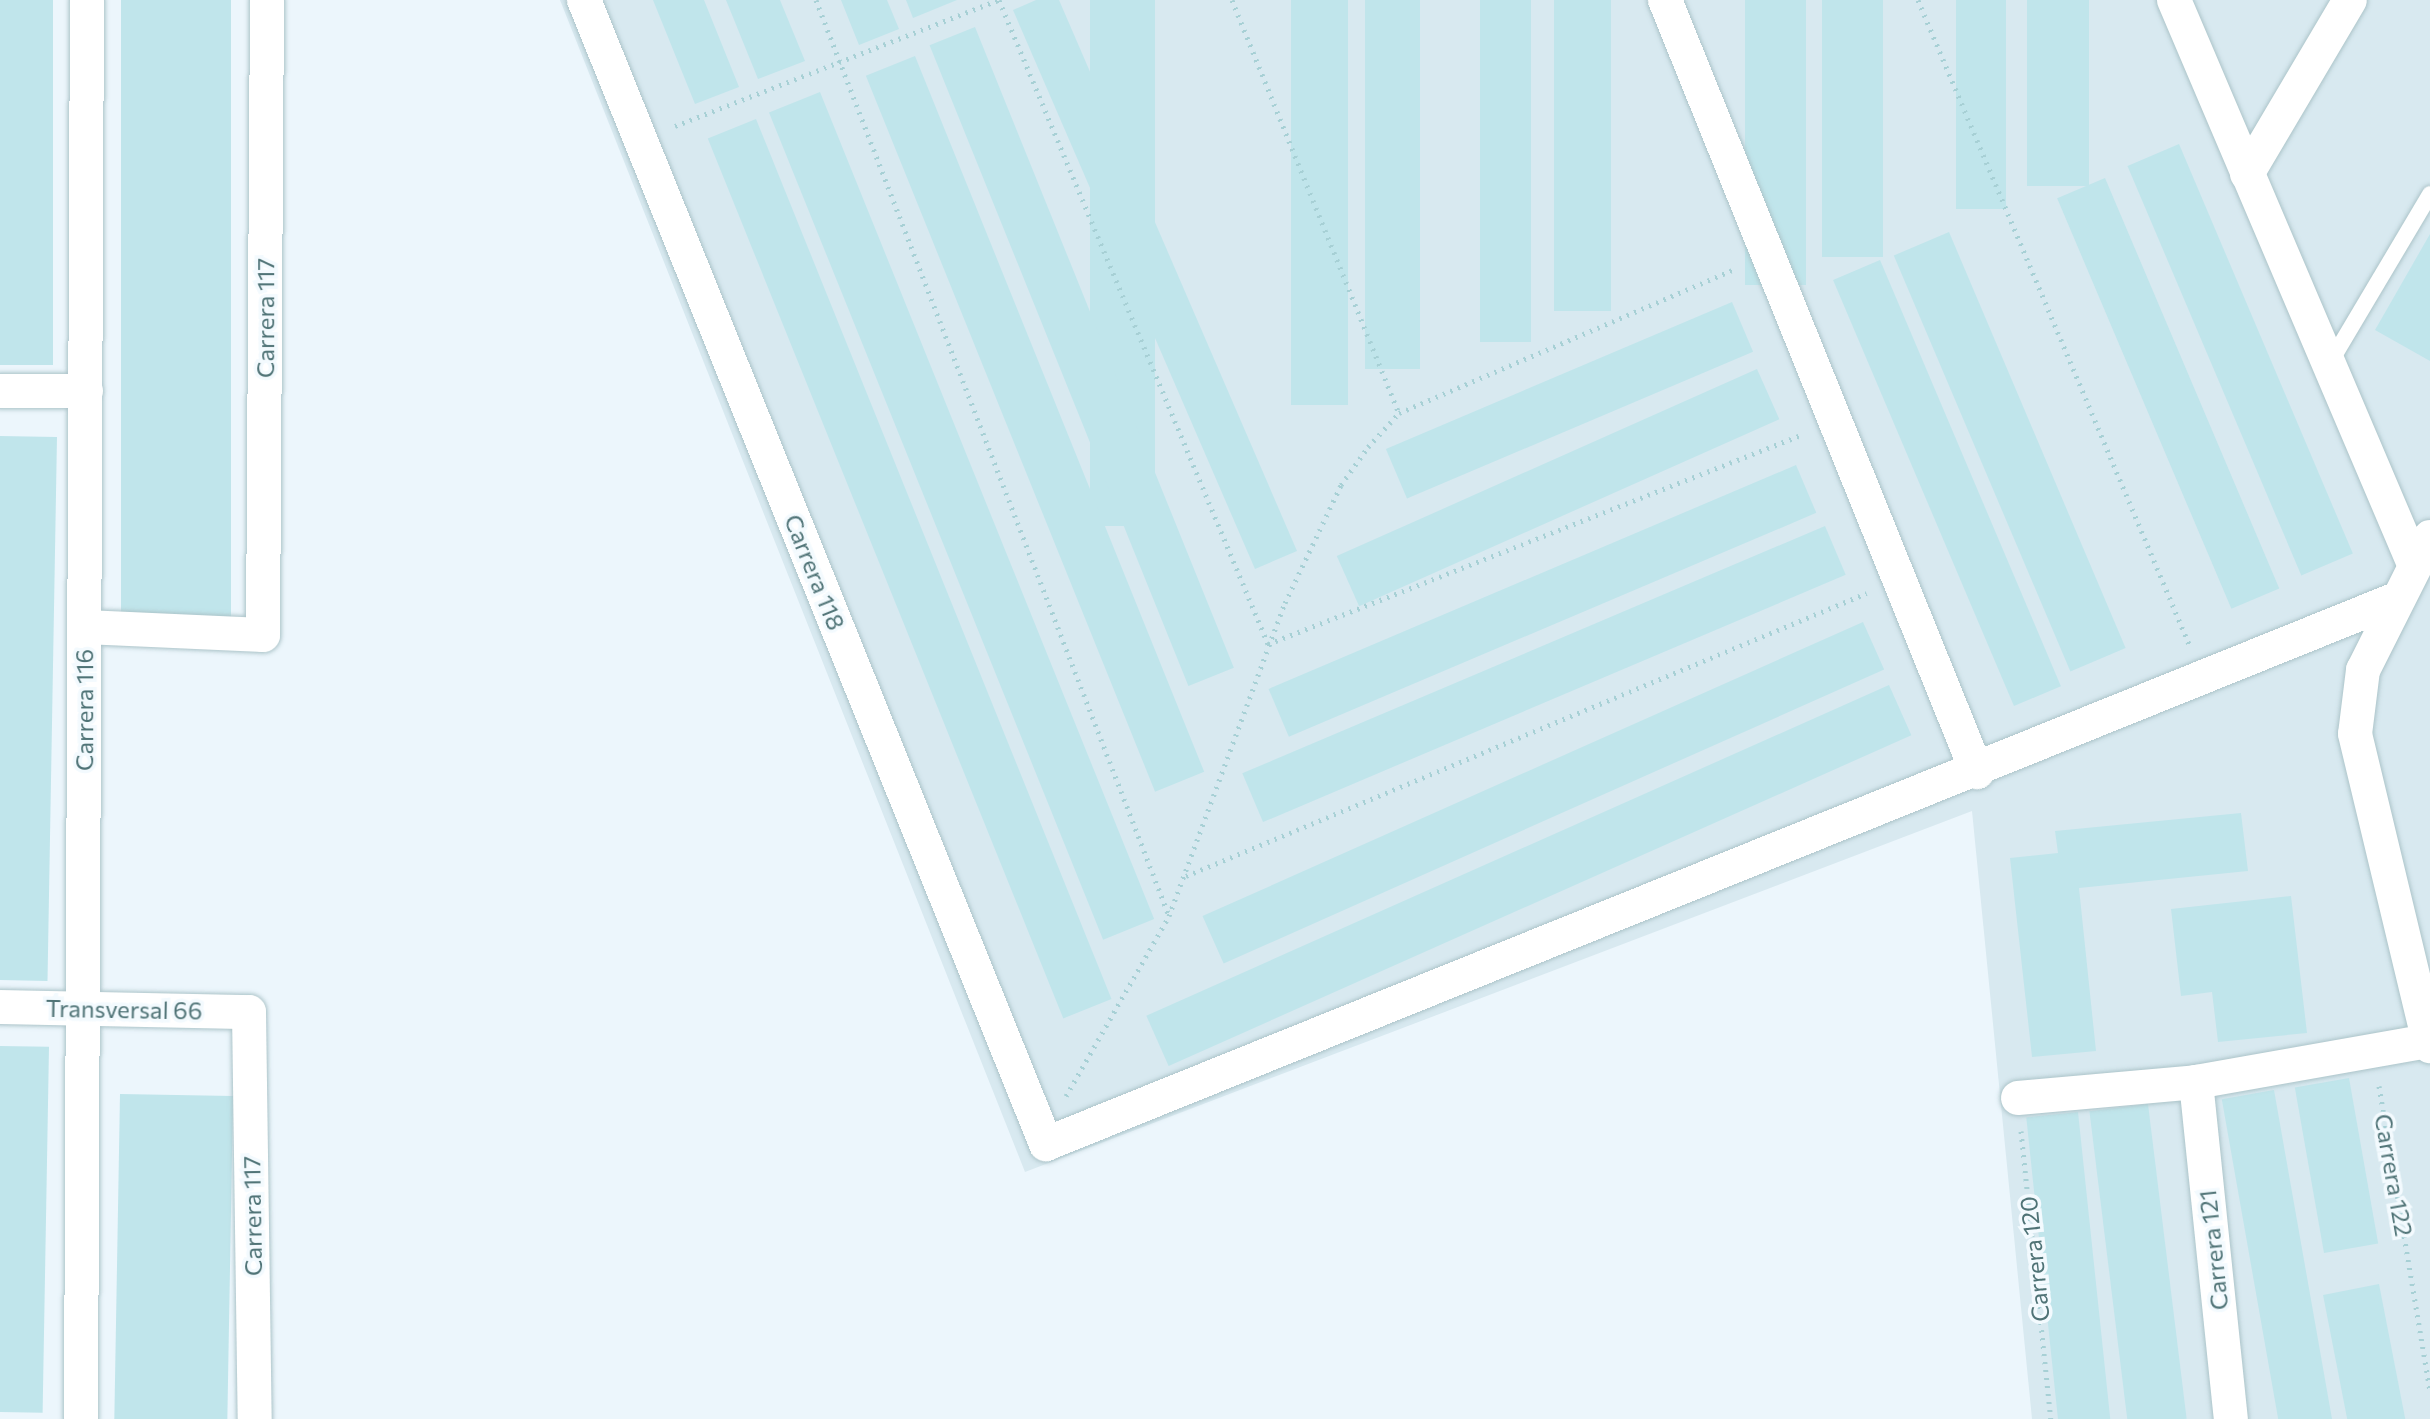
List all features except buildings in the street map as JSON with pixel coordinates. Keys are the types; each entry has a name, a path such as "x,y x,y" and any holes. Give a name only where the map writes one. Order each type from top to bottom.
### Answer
{"street":[{"name":"Carrera 116","path":"81,1419 87,0"},
{"name":"Carrera 117","path":"85,627 263,635 267,0"},
{"name":"Carrera 118","path":"584,0 1059,1139"},
{"path":"1665,0 1977,772"},
{"path":"2018,1098 2196,1082 2430,1044 2355,734 2363,670 2422,551 2331,361 2247,174 2174,0"},
{"path":"2247,174 2350,0"},
{"path":"0,391 86,391"},
{"path":"1059,1139 1977,772 2396,599"},
{"name":"Transversal 66","path":"0,1007 83,1006 249,1012"},
{"name":"Carrera 117","path":"249,1012 255,1419"},
{"name":"Carrera 121","path":"2196,1082 2231,1419"}],"lane":[{"path":"2331,361 2430,194"}],"path":[{"path":"816,0 1169,916"},
{"path":"640,139 999,0 1268,644"},
{"path":"1232,0 1399,413"},
{"path":"1918,0 2204,678"},
{"path":"1059,1139 1062,1103 1169,916 1268,644 1341,485 1399,413 1769,255"},
{"path":"1268,644 1836,421"},
{"path":"1185,876 1900,579"},
{"name":"Carrera 122","path":"2373,1053 2430,1391"},
{"name":"Carrera 120","path":"2018,1098 2051,1419"}],"shaded area":[{"path":"560,0 2430,0 2430,1419 2032,1419 1972,811 1025,1172"}]}
